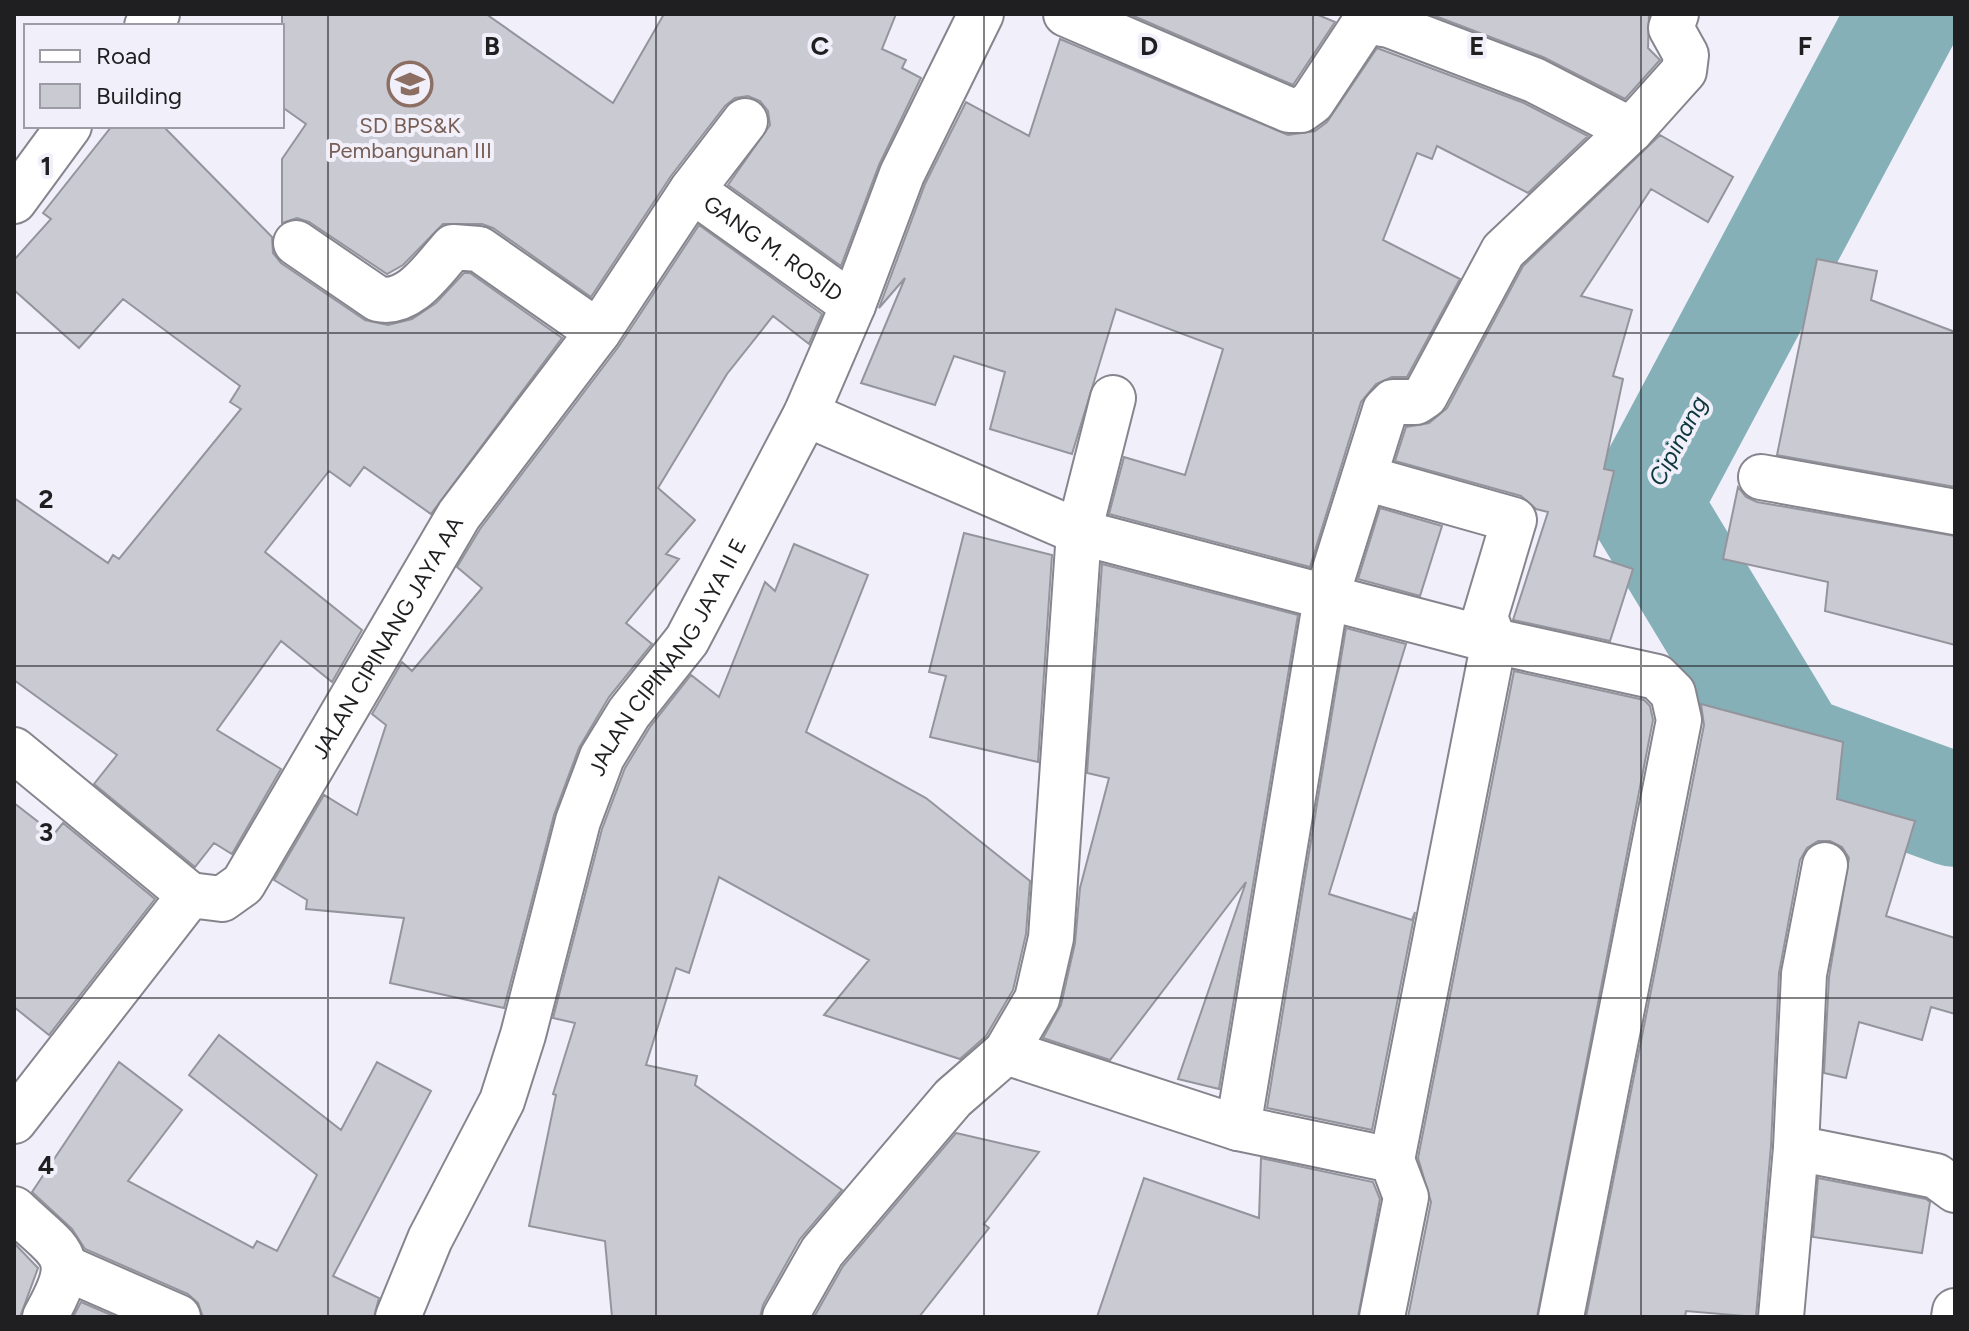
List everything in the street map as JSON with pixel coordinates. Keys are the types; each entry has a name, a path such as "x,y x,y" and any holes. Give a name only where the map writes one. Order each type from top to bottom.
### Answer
{"street":[{"name":"JALAN CIPINANG JAYA II E","path":"398,1317 430,1239 502,1101 523,1035 578,821 602,757 629,713 687,640 806,414 853,305 902,174 981,14"},
{"path":"1066,14 1289,110 1301,110 1312,102 1362,21 1389,25 1534,80 1631,130"},
{"path":"1238,1128 1326,598 1385,410 1393,402 1416,402 1425,396 1503,251 1631,130 1684,71 1686,55 1671,28 1676,14"},
{"name":"JALAN CIPINANG JAYA AA","path":"190,895 222,899 243,884 459,515 598,332 692,190 745,121"},
{"path":"15,195 67,128"},
{"name":"GANG M. ROSID","path":"692,190 853,305"},
{"path":"296,243 378,299 391,302 408,294 453,247 479,249 598,332"},
{"path":"785,1317 822,1252 953,1098 1006,1052 1037,999 1051,938 1079,532 1113,398"},
{"path":"806,414 1079,532 1494,641 1657,677 1673,693 1679,720 1561,1317"},
{"path":"1761,477 1955,512"},
{"path":"1365,478 1514,520 1485,617 1494,641 1392,1160 1406,1197 1382,1317"},
{"path":"14,750 190,895 14,1121"},
{"path":"1781,1317 1796,1148 1804,974 1825,865"},
{"path":"1006,1052 1238,1128 1392,1160"},
{"path":"1796,1148 1936,1176 1955,1190"},
{"path":"14,1209 60,1253 66,1268 63,1284 45,1317"},
{"path":"66,1268 178,1317"},
{"path":"1954,1317 1955,1311"}],"building":[{"path":"282,14 486,14 613,103 664,14 896,14 882,49 906,60 902,68 921,78 879,165 841,266 728,185 770,125 768,111 760,101 748,96 735,98 725,106 671,176 591,297 493,228 482,224 443,224 403,265 387,274 309,222 297,218 282,223 282,159 306,124 284,108"},
{"path":"1129,14 1316,14 1335,22 1293,85"},
{"path":"1430,14 1649,14 1648,48 1660,60 1625,99 1543,57"},
{"path":"1060,39 1288,135 1315,131 1327,122 1377,48 1524,103 1588,136 1528,193 1437,146 1432,159 1417,153 1383,240 1460,279 1407,377 1392,377 1376,384 1361,402 1310,567 1109,514 1124,457 1185,475 1223,349 1116,309 1072,454 990,429 1005,372 954,356 935,405 861,383 905,278 879,308 925,184 966,102 1029,136"},
{"path":"110,128 165,128 272,237 273,253 281,263 365,320 388,325 412,319 436,303 464,273 470,273 562,338 431,514 364,467 350,486 329,471 265,552 362,630 332,682 281,641 217,730 281,769 232,854 214,843 195,867 94,784 117,755 14,680 14,498 108,563 113,555 119,559 241,409 230,402 240,386 123,299 79,348 14,290 14,260 51,219 43,213"},
{"path":"1660,135 1733,177 1708,222 1651,189 1581,296 1632,310 1613,376 1623,379 1604,469 1614,471 1594,556 1633,569 1610,641 1513,620 1548,512 1536,509 1521,496 1395,461 1406,427 1429,423 1447,408 1523,266"},
{"path":"699,225 822,314 809,344 773,316 727,374 658,488 695,520 666,554 679,559 626,623 652,644 609,697 579,748 554,815 504,1008 390,983 404,918 306,909 307,900 274,880 324,795 357,815 386,725 372,714 402,662 412,671 482,588 457,567 480,529 619,346"},
{"path":"1817,259 1877,271 1871,300 1955,332 1955,487 1777,455"},
{"path":"1738,487 1746,497 1757,502 1955,536 1955,645 1825,611 1828,582 1723,559"},
{"path":"1380,508 1442,526 1420,596 1358,579"},
{"path":"964,533 1052,555 1038,762 930,737 946,676 929,672"},
{"path":"794,544 868,575 806,732 926,798 1030,881 1026,934 1013,990 986,1036 960,1059 824,1015 869,960 719,877 689,973 676,968 646,1065 697,1076 695,1085 842,1190 800,1239 763,1305 760,1317 612,1317 605,1241 529,1226 556,1095 553,1094 575,1023 553,1018 602,829 625,768 650,727 691,675 719,697 765,582 775,591"},
{"path":"1102,564 1298,615 1219,1089 1178,1079 1246,882 1110,1060 1043,1038 1061,1005 1075,943 1080,888 1109,778 1087,773"},
{"path":"1346,628 1406,644 1329,894 1412,920 1415,912 1372,1130 1267,1108"},
{"path":"1514,671 1644,700 1650,706 1653,720 1537,1317 1408,1317 1431,1202 1418,1158"},
{"path":"1701,704 1843,742 1837,799 1915,821 1886,916 1955,938 1955,1014 1931,1007 1922,1040 1859,1022 1846,1078 1824,1073 1829,977 1849,858 1842,847 1830,841 1818,841 1807,848 1800,860 1779,973 1771,1146 1756,1317 1686,1311 1685,1317 1586,1317 1704,725"},
{"path":"14,803 54,834 63,823 155,899 49,1035 14,1007"},
{"path":"219,1035 341,1130 377,1062 431,1091 333,1276 379,1298 374,1317 203,1317 198,1303 188,1294 85,1249 72,1229 32,1192 119,1062 182,1110 128,1181 253,1248 257,1241 277,1251 317,1175 189,1075"},
{"path":"956,1133 1039,1152 984,1224 989,1228 919,1317 814,1317 843,1266"},
{"path":"1261,1158 1373,1182 1380,1199 1358,1317 1097,1317 1144,1178 1259,1218"},
{"path":"1818,1178 1926,1199 1930,1202 1922,1253 1813,1237"},
{"path":"14,1243 38,1268 20,1317 14,1317"},
{"path":"81,1302 116,1317 73,1317"}],"waterway":[{"name":"Cipinang","path":"1905,14 1644,504 1793,751 1955,810"}],"place":[{"name":"SD BPS&K Pembangunan III","path":"410,84"}]}
